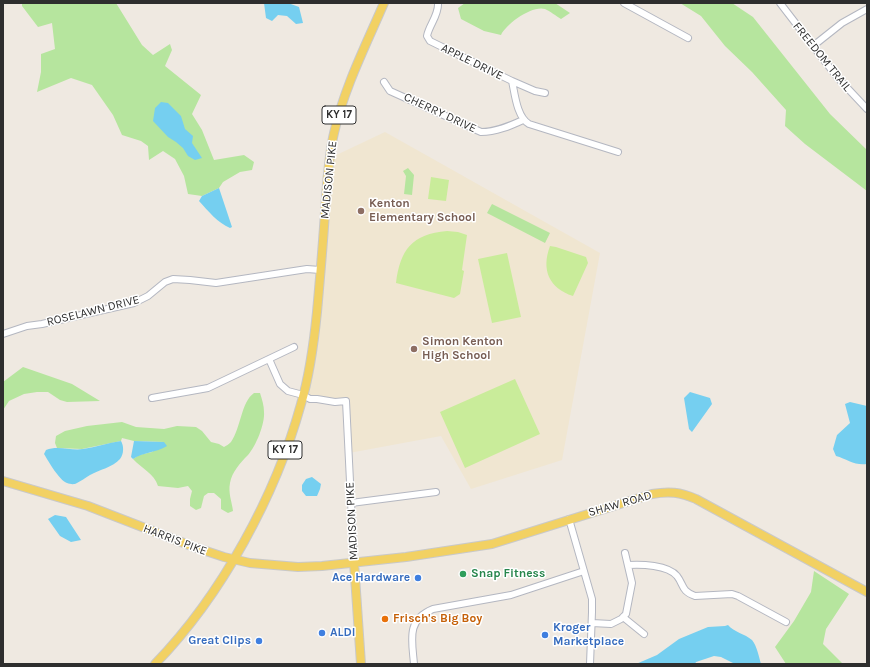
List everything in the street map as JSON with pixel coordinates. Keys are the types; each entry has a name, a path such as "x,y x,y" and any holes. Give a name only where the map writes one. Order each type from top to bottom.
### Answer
{"main road":[{"name":"MADISON PIKE","path":"320,270 328,172 337,119 384,3"},
{"name":"KY 17","path":"156,664 199,612 234,560 269,490 288,443 303,395 314,336 320,270"},
{"name":"HARRIS PIKE","path":"3,481 88,506 194,548 234,560 276,566 298,567 354,562"},
{"name":"SHAW ROAD","path":"354,562 406,557 492,544 652,494 678,492 696,499 867,592"},
{"name":"MADISON PIKE","path":"354,562 361,664"}],"street":[{"name":"APPLE DRIVE","path":"438,3 438,9 428,30 427,36 430,41 512,81 523,120"},
{"path":"624,3 688,38"},
{"name":"FREEDOM TRAIL","path":"780,3 837,77 867,109"},
{"path":"813,46 842,23 867,10"},
{"path":"512,81 535,91 545,93"},
{"name":"CHERRY DRIVE","path":"384,82 390,91 481,132 492,131 523,120"},
{"path":"523,120 529,124 618,152"},
{"name":"ROSELAWN DRIVE","path":"3,334 27,326 134,303 144,299 165,282 173,279 216,283 307,269 320,270"},
{"path":"152,398 208,388 294,347"},
{"path":"269,359 280,384 288,391 303,395"},
{"name":"MADISON PIKE","path":"303,395 310,399 335,402 346,401 354,562"},
{"path":"351,503 436,492"},
{"path":"569,519 592,603 590,664"},
{"path":"592,623 611,624 622,619 623,617 628,605 632,583 625,553"},
{"path":"628,565 640,564 668,569 677,576 682,588 690,594 695,596 732,594 786,622"},
{"path":"414,664 411,635 412,630 420,616 426,612 433,609 497,599 584,571"},
{"path":"623,617 644,634"}],"shaded area":[{"path":"385,132 600,253 562,460 471,489 441,436 349,453 346,401 303,395 307,378 330,158"}],"green space":[{"path":"22,3 116,3 142,45 153,55 170,44 172,50 165,66 201,95 192,114 202,130 214,160 244,155 254,162 252,170 240,172 223,182 219,188 202,196 188,194 184,176 175,159 163,151 149,160 148,146 141,141 122,135 113,115 92,85 71,78 37,92 41,72 41,54 55,49 52,23 38,27 22,6"},
{"path":"465,3 555,3 570,13 561,19 545,9 533,10 520,16 508,26 501,35 484,31 461,19 458,8"},
{"path":"680,3 732,3 753,17 830,114 867,150 867,191 805,144 785,126 786,110 752,72 725,46 701,16"},
{"path":"408,168 414,175 412,195 404,194 406,176 403,171"},
{"path":"431,177 449,180 446,201 428,199"},
{"path":"492,204 550,233 545,243 487,213"},
{"path":"447,231 467,235 462,270 464,271 460,294 454,298 396,283 401,261 410,246 425,236"},
{"path":"550,246 586,257 588,263 573,296 558,288 549,277 546,263"},
{"path":"507,253 521,317 492,323 478,259"},
{"path":"23,367 72,384 100,401 67,402 60,400 48,392 37,392 24,394 9,401 3,410 3,382"},
{"path":"515,379 540,434 465,468 440,412"},
{"path":"254,393 260,393 261,395 264,410 263,423 254,446 237,468 231,479 229,490 233,511 228,513 221,509 221,499 214,493 208,493 204,496 201,508 196,510 190,506 192,491 188,486 178,488 158,486 151,474 133,459 139,455 152,452 164,442 134,441 122,438 121,441 82,449 57,448 55,443 56,436 65,431 87,426 122,422 136,427 164,429 177,426 196,427 202,431 211,442 224,447 231,442 237,430 246,402"},
{"path":"814,571 849,594 826,629 823,644 843,664 786,664 775,647 794,621 811,592"}],"water":[{"path":"264,3 288,3 299,7 303,23 296,24 287,16 278,15 272,21 266,18"},
{"path":"161,102 168,103 181,116 185,129 193,136 192,143 202,158 195,160 188,156 183,148 168,137 153,121 155,108"},
{"path":"219,188 232,227 230,228 217,220 199,201 202,196"},
{"path":"690,392 710,398 712,404 692,432 689,429 684,398"},
{"path":"850,402 867,406 867,464 855,463 836,456 833,449 837,435 850,423 845,404"},
{"path":"121,441 123,452 117,462 75,484 64,481 54,470 44,454 46,450 51,449 83,449"},
{"path":"134,441 164,442 167,446 133,459 131,457"},
{"path":"312,477 321,484 320,489 317,496 306,496 302,491 302,485 306,479"},
{"path":"55,515 66,517 81,540 71,542 60,536 48,519"},
{"path":"728,625 754,642 761,664 735,664 721,657 714,656 696,662 695,664 636,664 657,655 679,639 708,627"}],"place":[{"name":"Kenton Elementary School","path":"361,211"},
{"name":"Simon Kenton High School","path":"414,349"},
{"name":"Snap Fitness","path":"463,574"},
{"name":"Ace Hardware","path":"418,578"},
{"name":"Frisch's Big Boy","path":"385,619"},
{"name":"ALDI","path":"322,633"},
{"name":"Kroger Marketplace","path":"545,635"},
{"name":"Great Clips","path":"259,641"}]}
